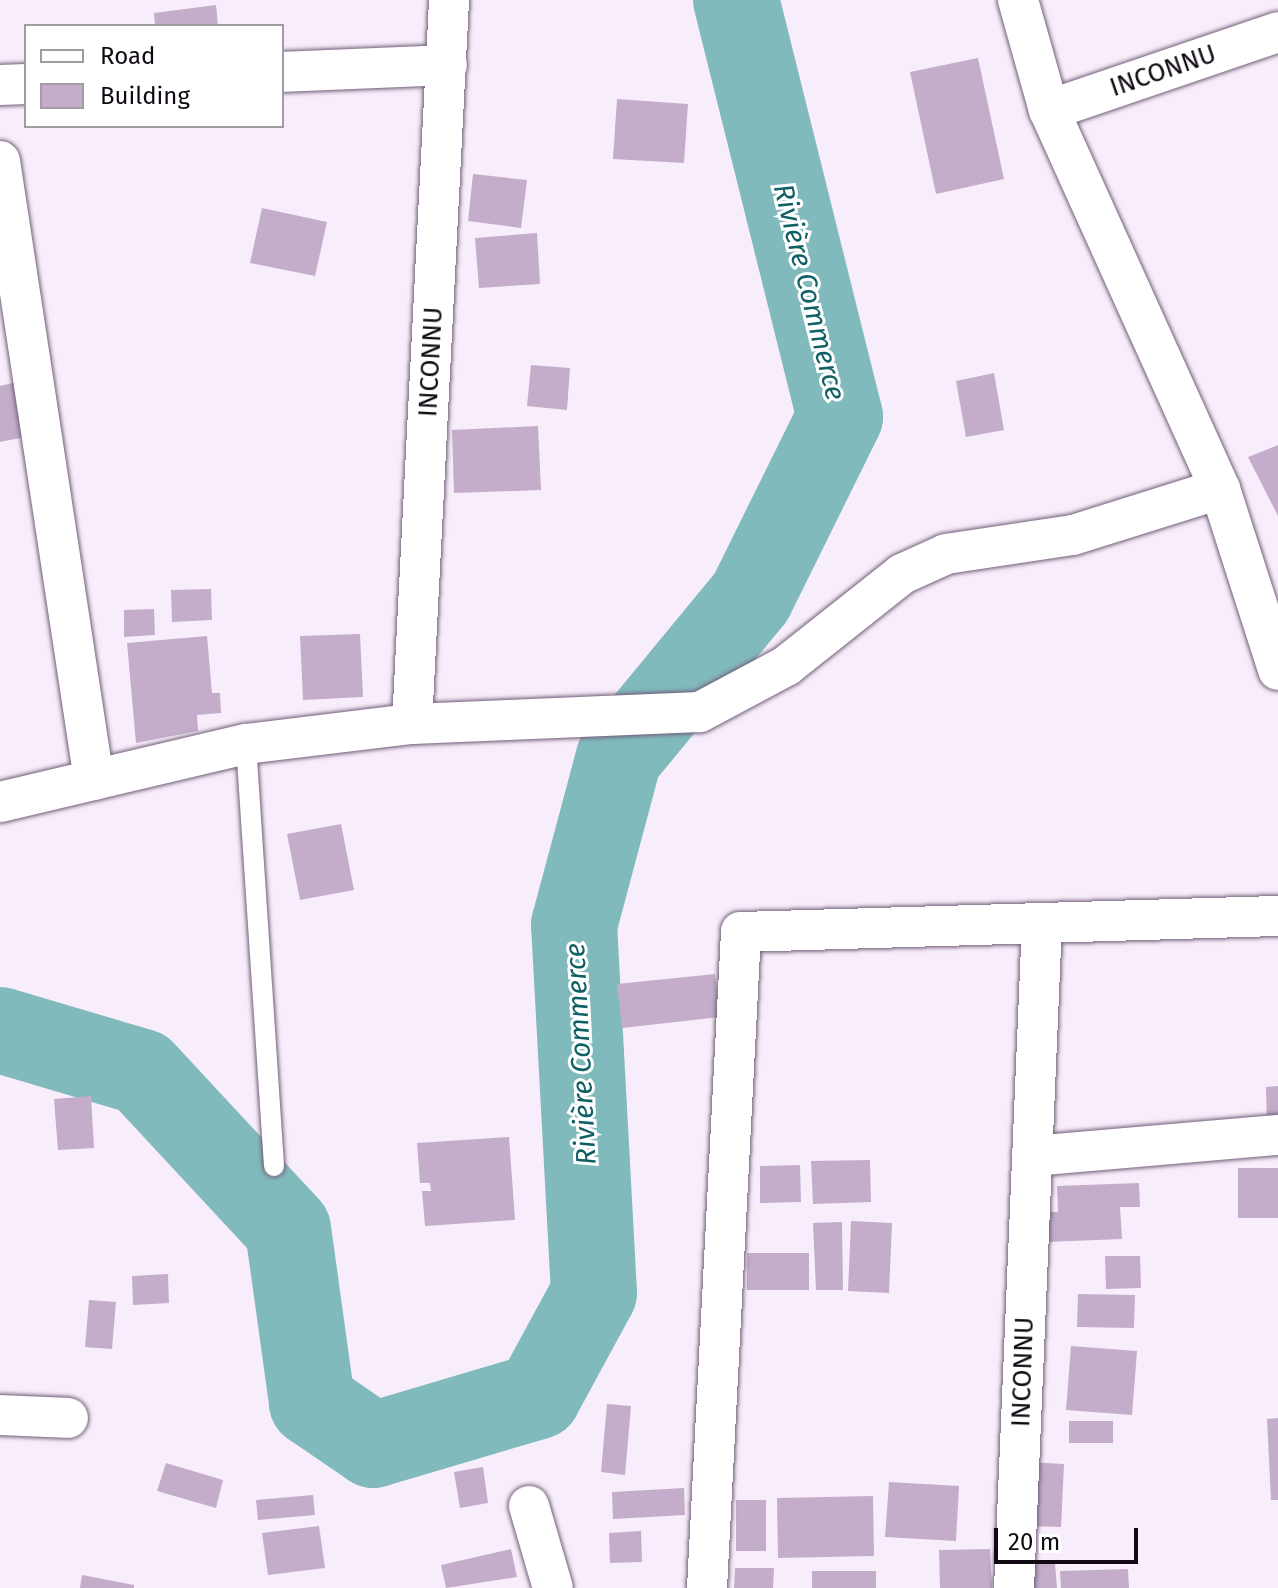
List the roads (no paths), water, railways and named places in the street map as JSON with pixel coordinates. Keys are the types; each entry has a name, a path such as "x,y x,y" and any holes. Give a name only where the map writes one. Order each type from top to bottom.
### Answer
{"street":[{"name":"INCONNU","path":"412,724 449,0"},
{"path":"1018,0 1049,110 1220,489 1278,670"},
{"name":"INCONNU","path":"1049,110 1278,32"},
{"path":"284,72 447,65"},
{"path":"0,85 24,84"},
{"path":"0,161 94,780"},
{"path":"0,802 246,744 412,724 700,712 786,666 902,574 946,554 1073,535 1220,489"},
{"path":"707,1588 741,932 1278,916"},
{"name":"INCONNU","path":"1014,1588 1042,924"},
{"path":"1032,1156 1278,1135"},
{"path":"0,1415 68,1418"},
{"path":"529,1506 553,1588"}],"lane":[{"path":"246,744 274,1166"}],"waterway":[{"name":"Rivière Commerce","path":"0,1030 142,1072 288,1229 312,1403 373,1445 538,1396 594,1293 574,925 619,757 751,597 840,417 736,0"}]}
